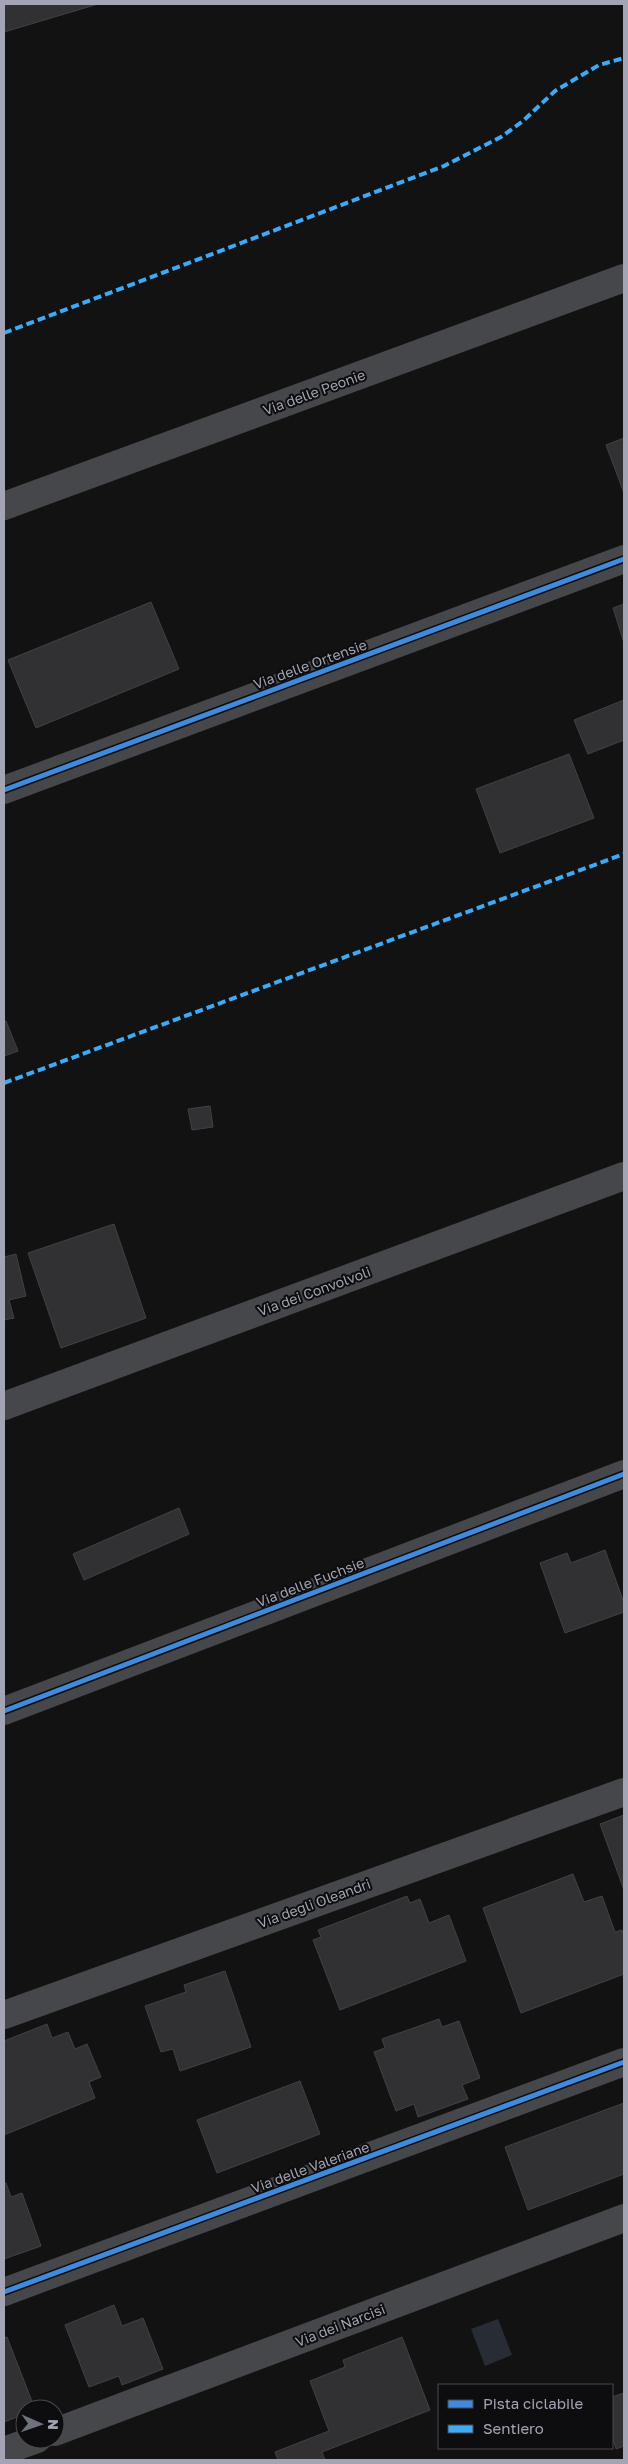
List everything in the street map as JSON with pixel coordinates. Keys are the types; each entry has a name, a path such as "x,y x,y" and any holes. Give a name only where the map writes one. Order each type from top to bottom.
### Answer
{"street":[{"name":"Via delle Peonie","path":"4,506 624,278"},
{"name":"Via delle Ortensie","path":"4,790 624,559"},
{"name":"Via dei Convolvoli","path":"4,1406 624,1176"},
{"name":"Via delle Fuchsie","path":"4,1711 624,1474"},
{"name":"Via degli Oleandri","path":"4,2015 624,1792"},
{"name":"Via delle Valeriane","path":"4,2292 624,2062"},
{"name":"Via dei Narcisi","path":"65,2428 624,2218"}],"shaded area":[{"path":"498,2319 512,2355 485,2366 471,2329"}],"building":[{"path":"4,4 98,4 4,32"},
{"path":"624,438 624,493 606,445"},
{"path":"151,602 179,669 36,728 8,660"},
{"path":"624,604 624,643 613,608"},
{"path":"624,700 624,740 588,754 574,720"},
{"path":"569,754 594,818 500,853 476,789"},
{"path":"6,1021 18,1051 4,1056 4,1022"},
{"path":"210,1106 213,1127 192,1130 188,1109"},
{"path":"114,1224 146,1318 61,1348 28,1253"},
{"path":"16,1254 26,1296 9,1300 14,1318 4,1320 4,1257"},
{"path":"179,1508 189,1534 84,1580 73,1554"},
{"path":"605,1550 624,1603 624,1612 565,1633 540,1563 567,1553 571,1563"},
{"path":"624,1815 624,1890 600,1824"},
{"path":"573,1874 584,1902 602,1896 615,1932 622,1930 624,1937 624,1974 521,2013 483,1908"},
{"path":"407,1896 410,1903 420,1899 429,1923 449,1915 466,1961 340,2010 313,1940 321,1937 318,1930"},
{"path":"225,1971 251,2047 180,2071 173,2049 161,2052 145,2006 186,1992 184,1985"},
{"path":"439,2019 442,2027 459,2021 480,2078 462,2085 468,2099 418,2117 414,2104 396,2111 374,2052 385,2048 382,2039"},
{"path":"47,2024 52,2038 68,2032 75,2049 87,2044 101,2077 89,2082 95,2098 4,2135 4,2041"},
{"path":"300,2081 320,2134 217,2173 197,2120"},
{"path":"624,2103 624,2174 528,2210 505,2147"},
{"path":"4,2183 6,2183 11,2197 22,2193 41,2246 4,2259"},
{"path":"114,2305 122,2326 143,2318 163,2369 122,2385 119,2376 89,2387 65,2325"},
{"path":"7,2337 31,2399 15,2399 15,2418 4,2422 4,2338"},
{"path":"402,2337 430,2410 322,2452 325,2460 278,2460 275,2452 329,2431 310,2381 345,2367 343,2360"},
{"path":"624,2393 624,2446 616,2449 613,2439 613,2397"}],"marked path":[{"path":"4,333 444,166 501,137 523,121 555,91 599,65 624,58"},
{"path":"4,1083 624,854"}],"cycle path":[{"path":"4,790 624,559"},
{"path":"4,1711 624,1474"},
{"path":"4,2292 624,2062"}]}
